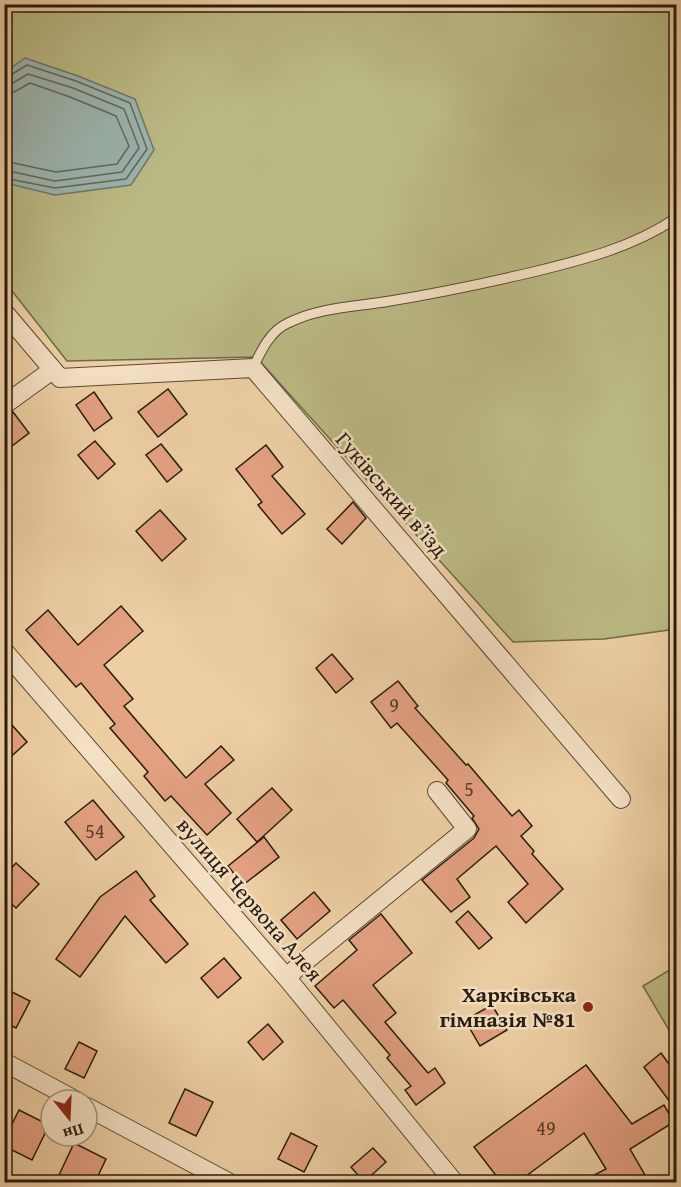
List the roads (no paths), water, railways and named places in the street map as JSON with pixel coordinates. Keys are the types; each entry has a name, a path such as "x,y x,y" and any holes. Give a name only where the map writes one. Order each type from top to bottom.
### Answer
{"street":[{"path":"4,312 56,374"},
{"path":"4,405 56,374 253,368"},
{"name":"Гуківський в’їзд","path":"253,368 621,799"},
{"name":"вулиця Червона Алея","path":"4,651 286,977 454,1182"},
{"path":"286,977 466,829 438,791"},
{"path":"4,1062 53,1088"},
{"path":"99,1113 228,1182"}],"lane":[{"path":"253,368 263,344 286,323 322,311 483,284 572,263 635,241 676,218"}],"water":[{"path":"25,58 135,99 154,150 131,185 55,195 5,183 5,72"}],"place":[{"name":"Харківська гімназія №81","path":"588,1007"}]}
